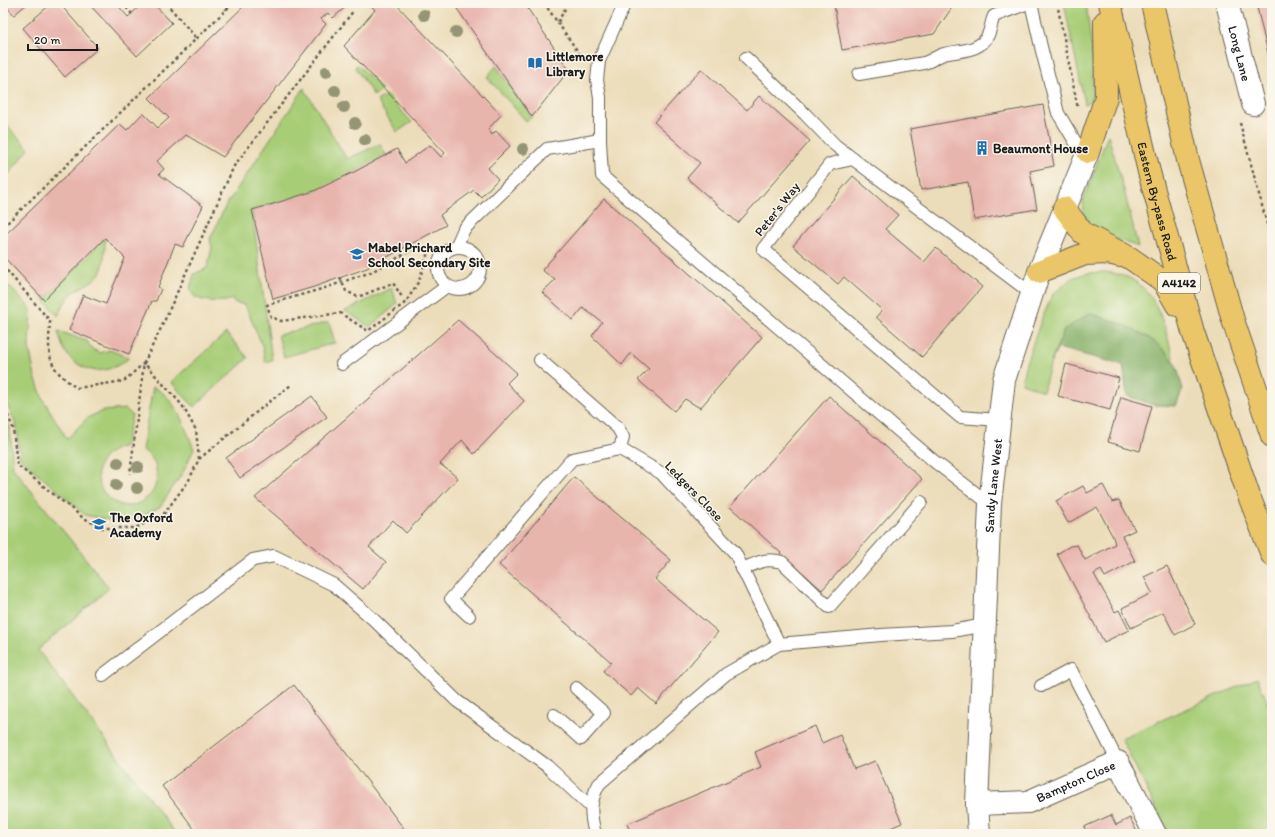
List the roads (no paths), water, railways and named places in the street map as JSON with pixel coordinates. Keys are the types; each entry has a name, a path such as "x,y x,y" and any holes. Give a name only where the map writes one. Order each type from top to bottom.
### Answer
{"highway":[{"path":"1088,152 1106,97 1105,3"},
{"name":"Eastern By-pass Road","path":"1110,3 1149,172 1193,332 1249,496 1272,555"},
{"name":"A4142","path":"1152,3 1188,160 1233,320 1272,436"},
{"path":"1064,208 1082,233 1130,258 1163,281 1193,332"},
{"path":"1039,272 1085,254 1108,254 1130,258"}],"street":[{"name":"Long Lane","path":"1227,3 1253,104"},
{"name":"Sandy Lane West","path":"979,834 977,804 990,504 1004,380 1031,293 1064,208 1088,152"},
{"name":"Bampton Close","path":"977,804 1028,802 1118,762 1155,834"}],"lane":[{"path":"625,3 599,61 597,80 600,96 602,176 935,462 990,504"},
{"path":"859,74 924,63 931,61 942,54 975,48 982,44 989,33 994,16 1028,3"},
{"path":"1031,3 1058,113 1076,143 1088,152"},
{"path":"746,58 835,145 1031,293"},
{"path":"456,247 464,229 547,149 600,140"},
{"name":"Peter's Way","path":"853,159 830,164 763,249 960,417 999,420"},
{"path":"456,247 464,247 470,250 476,255 480,269 474,283 461,289 454,289 447,286 439,276 438,263 444,252 450,248 456,247"},
{"path":"342,364 447,286"},
{"path":"469,616 451,599 572,459 620,449 623,437 618,428 540,360"},
{"name":"Ledgers Close","path":"620,449 661,473 735,553 779,644"},
{"path":"742,569 766,560 773,559 782,562 829,607 921,502"},
{"path":"103,675 253,560 274,556 334,585 373,619 456,701 547,766 591,808"},
{"path":"594,834 591,808 594,794 599,784 726,674 779,644 881,635 952,631 985,625"},
{"path":"1041,686 1071,670 1118,762"},
{"path":"554,715 581,739 604,713 576,688"}],"place":[{"name":"Littlemore Library","path":"535,63"},
{"name":"Beaumont House","path":"982,148"},
{"name":"Mabel Prichard School Secondary Site","path":"357,254"},
{"name":"The Oxford Academy","path":"99,524"}]}
